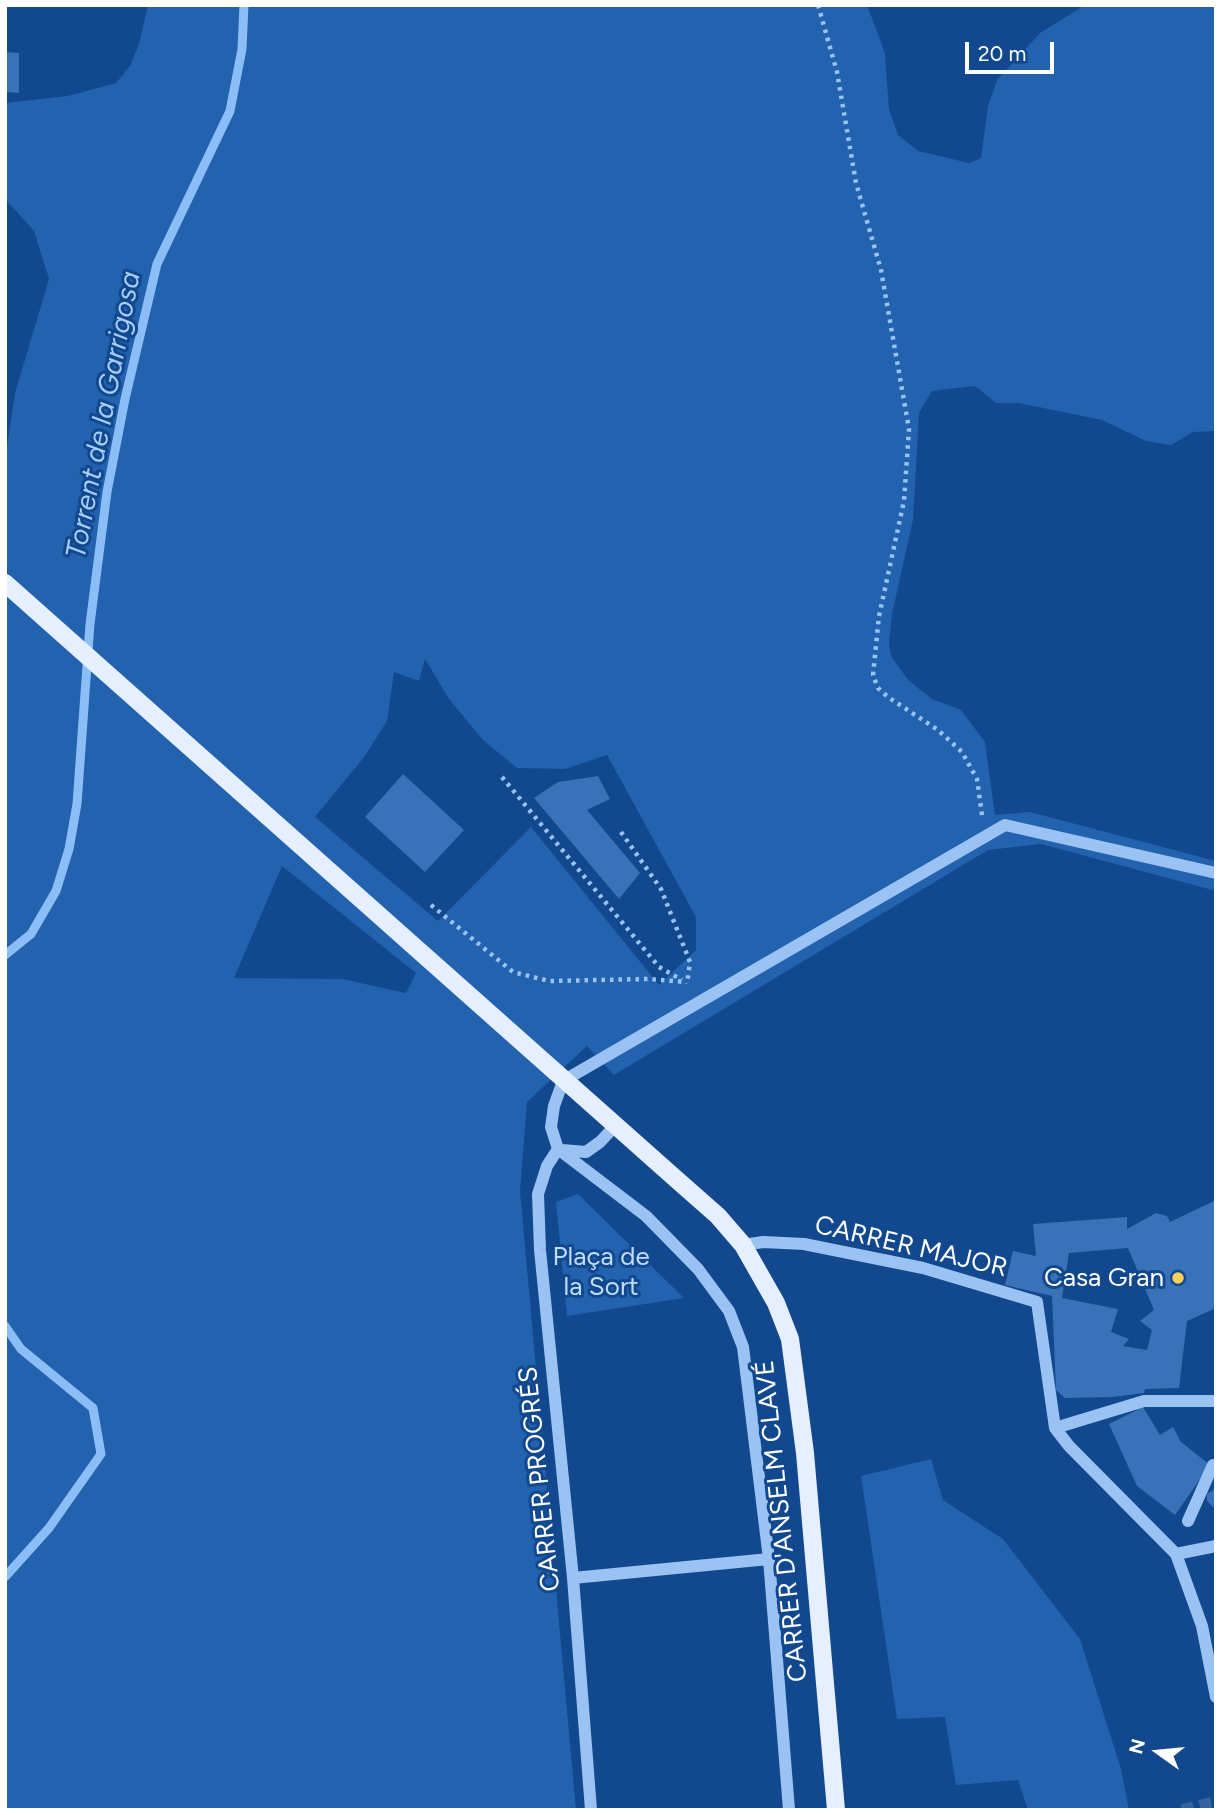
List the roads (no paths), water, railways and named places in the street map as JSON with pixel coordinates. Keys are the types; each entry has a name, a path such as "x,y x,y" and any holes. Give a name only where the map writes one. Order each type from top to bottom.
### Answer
{"main road":[{"name":"CARRER D'ANSELM CLAVÉ","path":"5,583 718,1216 743,1245 776,1303 790,1339 805,1453 836,1810"}],"street":[{"path":"615,1126 586,1152 558,1149 551,1127 554,1106 564,1081 1005,825 1216,873"},
{"name":"CARRER D'ANSELM CLAVÉ","path":"558,1149 646,1216 698,1269 729,1311 743,1347 769,1559 789,1810"},
{"name":"CARRER PROGRÉS","path":"558,1149 547,1166 538,1194 539,1236 573,1578 591,1810"},
{"name":"CARRER MAJOR","path":"743,1245 763,1242 804,1244 923,1268 1037,1302 1055,1428"},
{"path":"1216,1402 1144,1401 1055,1428 1069,1446 1178,1548 1202,1626 1216,1697"},
{"path":"1188,1521 1213,1465"},
{"path":"1178,1548 1216,1546"},
{"path":"573,1578 769,1559"}],"waterway":[{"name":"Torrent de la Garrigosa","path":"5,955 31,934 56,891 69,849 77,804 90,624 107,492 125,399 157,264 230,111 242,49 244,5"},
{"name":"Torrent de la Garrigosa","path":"5,1326 21,1349 93,1408 101,1454 49,1528 5,1577"}],"tunnel":[{"path":"1182,1810 1216,1802"}],"place":[{"name":"Casa Gran","path":"1178,1278"}],"park label":[{"name":"Plaça de la Sort","path":"601,1272"}]}
